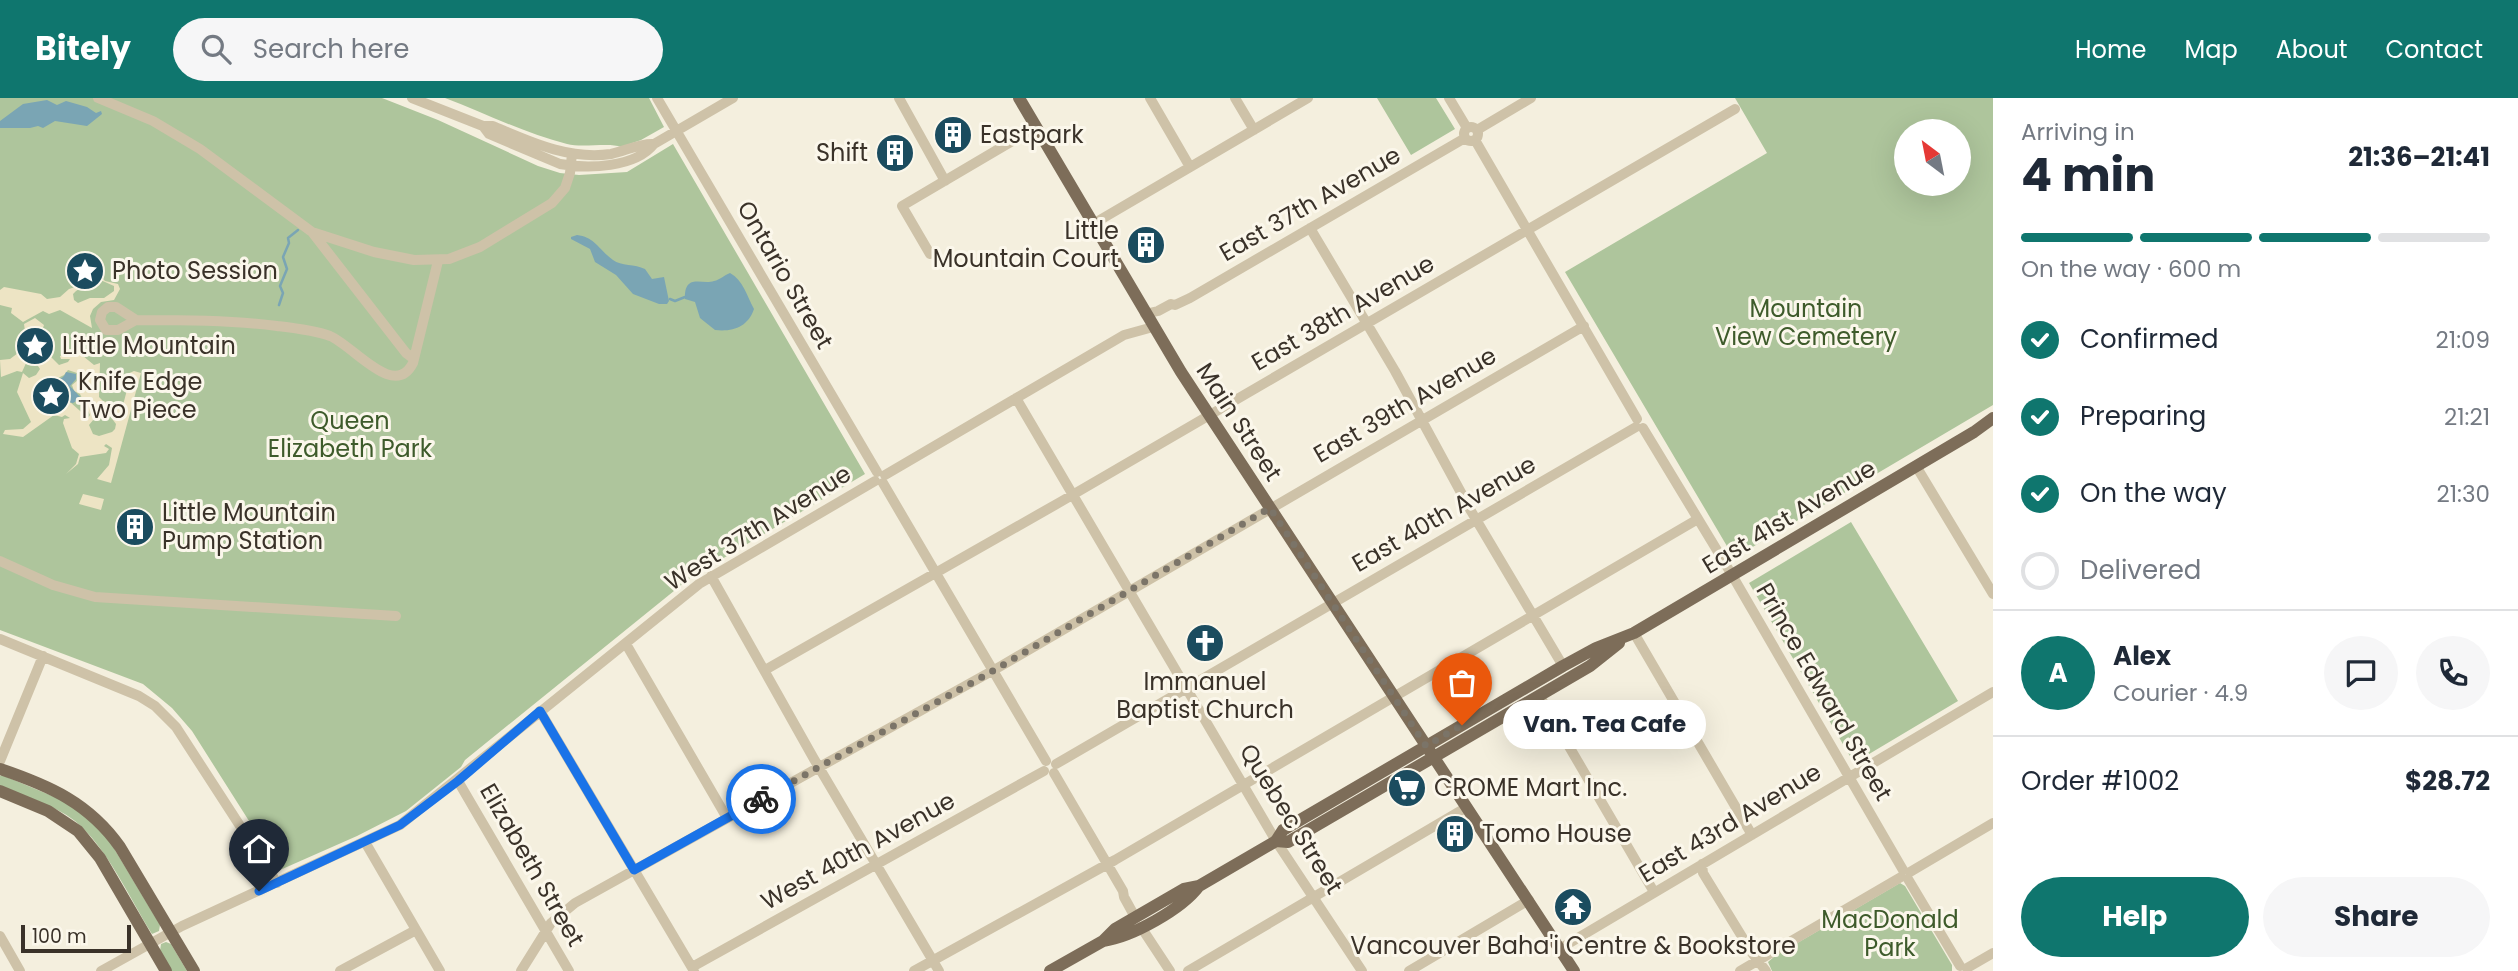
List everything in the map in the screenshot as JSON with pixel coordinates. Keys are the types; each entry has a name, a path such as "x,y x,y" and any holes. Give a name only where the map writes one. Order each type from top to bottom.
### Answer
{"main road":[{"name":"Main Street","path":"1019,98 1149,321 1574,971"},
{"name":"East 41st Avenue","path":"1974,432 1993,418"},
{"name":"East 41st Avenue","path":"1050,971 1103,942 1115,929 1141,921 1189,899 1199,886 1276,841 1283,830 1563,666 1596,648 1629,635 1993,423"},
{"name":"East 41st Avenue","path":"1276,841 1288,842 1434,757 1602,657 1629,635"},
{"path":"0,769 64,795 89,811 107,828 194,971"},
{"path":"0,792 48,811 78,831 100,858 166,971"}],"street":[{"path":"98,98 153,121 200,149 312,232 406,353 414,359"},
{"path":"412,98 483,126 493,126 552,150 572,154 612,153 654,144"},
{"name":"Ontario Street","path":"657,98 1108,864 1124,897 1141,921 1150,944 1155,947 1170,971"},
{"path":"483,126 489,134 560,164 571,166 624,161 648,151 654,144 733,98"},
{"path":"899,98 946,181"},
{"path":"1150,98 1190,167"},
{"path":"1235,98 1254,130"},
{"path":"1093,224 1308,98"},
{"name":"Prince Edward Street","path":"1449,98 1963,969"},
{"name":"East 37th Avenue","path":"880,478 1124,335 1126,331 1173,310 1175,306 1531,98"},
{"name":"East 38th Avenue","path":"765,670 937,574 1735,109"},
{"path":"930,254 902,206 1036,127"},
{"path":"312,232 374,252 414,260 438,261 480,247 552,204 565,188 572,154"},
{"path":"1310,228 1563,666"},
{"path":"136,320 250,323 320,333 339,340 389,376 404,375 414,359 438,261"},
{"name":"East 39th Avenue","path":"521,971 545,930 569,907 993,671 1584,326"},
{"name":"Quebec Street","path":"1016,398 1276,841 1362,971"},
{"name":"East 40th Avenue","path":"1050,767 1639,424"},
{"path":"1916,466 1993,594"},
{"name":"West 37th Avenue","path":"101,971 171,932 400,825 710,576 880,478"},
{"path":"914,971 1108,864 1698,519"},
{"path":"0,561 53,585 95,597 396,615"},
{"path":"710,576 939,971"},
{"path":"1629,635 1752,835"},
{"path":"0,639 139,696 155,706 181,734 276,883"},
{"path":"626,644 727,818"},
{"path":"0,761 43,656"},
{"name":"East 43rd Avenue","path":"1561,948 1993,692"},
{"path":"1539,695 1654,892"},
{"path":"540,711 693,969"},
{"name":"West 40th Avenue","path":"693,969 1050,767"},
{"name":"Elizabeth Street","path":"458,781 569,971"},
{"path":"1188,971 1467,807"},
{"path":"1740,971 1993,823"},
{"path":"365,842 440,971"},
{"path":"1702,864 1703,873 1766,971"},
{"path":"1409,971 1529,900"},
{"path":"340,971 416,930"},
{"path":"0,936 20,971"},
{"path":"1963,969 1993,953"}],"green space":[{"name":"Queen Elizabeth Park","path":"0,98 382,98 438,120 538,166 560,173 579,175 627,172 673,144 865,474 690,578 406,811 280,870 192,731 172,708 143,684 0,630"},
{"path":"445,98 649,98 664,127 621,147 573,145 536,135"},
{"path":"1377,98 1436,98 1455,129 1411,155"},
{"name":"Mountain View Cemetery","path":"1735,98 1993,98 1993,405 1734,558 1565,272 1767,153"},
{"path":"1851,522 1958,701 1854,763 1749,583"},
{"path":"2,775 69,803 106,835 160,925 159,931 152,934 108,859 87,832 58,810 0,787"},
{"name":"MacDonald Park","path":"1900,883 1905,886 1952,965 1952,971 1772,971 1768,962 1775,956"},
{"path":"161,944 171,944 187,971 172,971 160,951"}],"shaded area":[{"path":"88,268 96,271 105,281 118,284 120,289 114,300 101,302 93,309 90,316 92,328 60,310 49,314 43,311 23,322 11,313 12,308 0,305 0,290 4,287 41,294 47,299 60,297 79,282 80,271","holes":["96,278 114,286 114,291 104,298 90,298 78,303 74,300 73,294"]},
{"path":"35,318 44,325 40,337 42,348 59,365 70,359 61,359 60,356 77,351 94,365 100,363 99,397 103,401 123,405 127,390 125,375 134,371 141,373 111,483 97,479 109,465 112,448 106,444 104,446 109,449 106,453 80,457 78,464 66,474 76,464 79,454 72,448 63,423 64,419 70,418 65,415 54,415 23,437 3,434 5,430 23,429 31,422 17,392 23,373 29,378 36,375 40,369 36,363 27,361 22,372 17,371 1,377 0,360 10,359 22,350 26,338 24,324","holes":["68,370 77,373 78,380 72,385 74,391 80,394 90,415 88,418 70,402 61,402 57,407 51,407 43,401 45,379 51,376 56,379","106,415 116,424 115,429 99,436 93,434 89,425 94,419"]},
{"path":"83,494 104,499 101,510 79,504"}],"water":[{"path":"47,100 57,105 66,101 87,107 96,113 101,111 102,114 87,126 55,121 43,128 0,128 0,121 23,104"},
{"path":"577,235 593,241 616,262 645,269 652,279 664,277 669,301 667,304 659,304 633,294 616,275 595,262 590,249 571,239"},
{"path":"730,273 741,284 754,309 748,320 739,327 715,330 700,318 695,302 685,299 685,291 691,283 718,280"},
{"path":"66,372 76,374 76,379 70,386 81,398 73,403 59,400 59,394 53,388 46,389 47,378 60,378"}],"waterway":[{"path":"279,305 283,293 280,286 287,269 283,257 289,243 288,238 298,230"},
{"path":"670,299 675,301 685,297"}],"way so far":[{"path":"761,799 986,675 1270,508 1426,746 1462,725"}],"place":[{"name":"Eastpark","path":"953,135"},
{"name":"Shift","path":"895,153"},
{"name":"Little Mountain Court","path":"1146,245"},
{"name":"Photo Session","path":"85,271"},
{"name":"Little Mountain","path":"35,346"},
{"name":"Knife Edge Two Piece","path":"51,396"},
{"name":"Little Mountain Pump Station","path":"135,527"},
{"name":"Immanuel Baptist Church","path":"1205,643"},
{"name":"Van. Tea Cafe","path":"1462,725"},
{"name":"CROME Mart Inc.","path":"1407,788"},
{"name":"Tomo House","path":"1455,834"},
{"name":"Vancouver Baha'i Centre & Bookstore","path":"1573,907"}],"route":[{"path":"259,891 400,825 458,781 540,711 634,870 761,799"}]}
